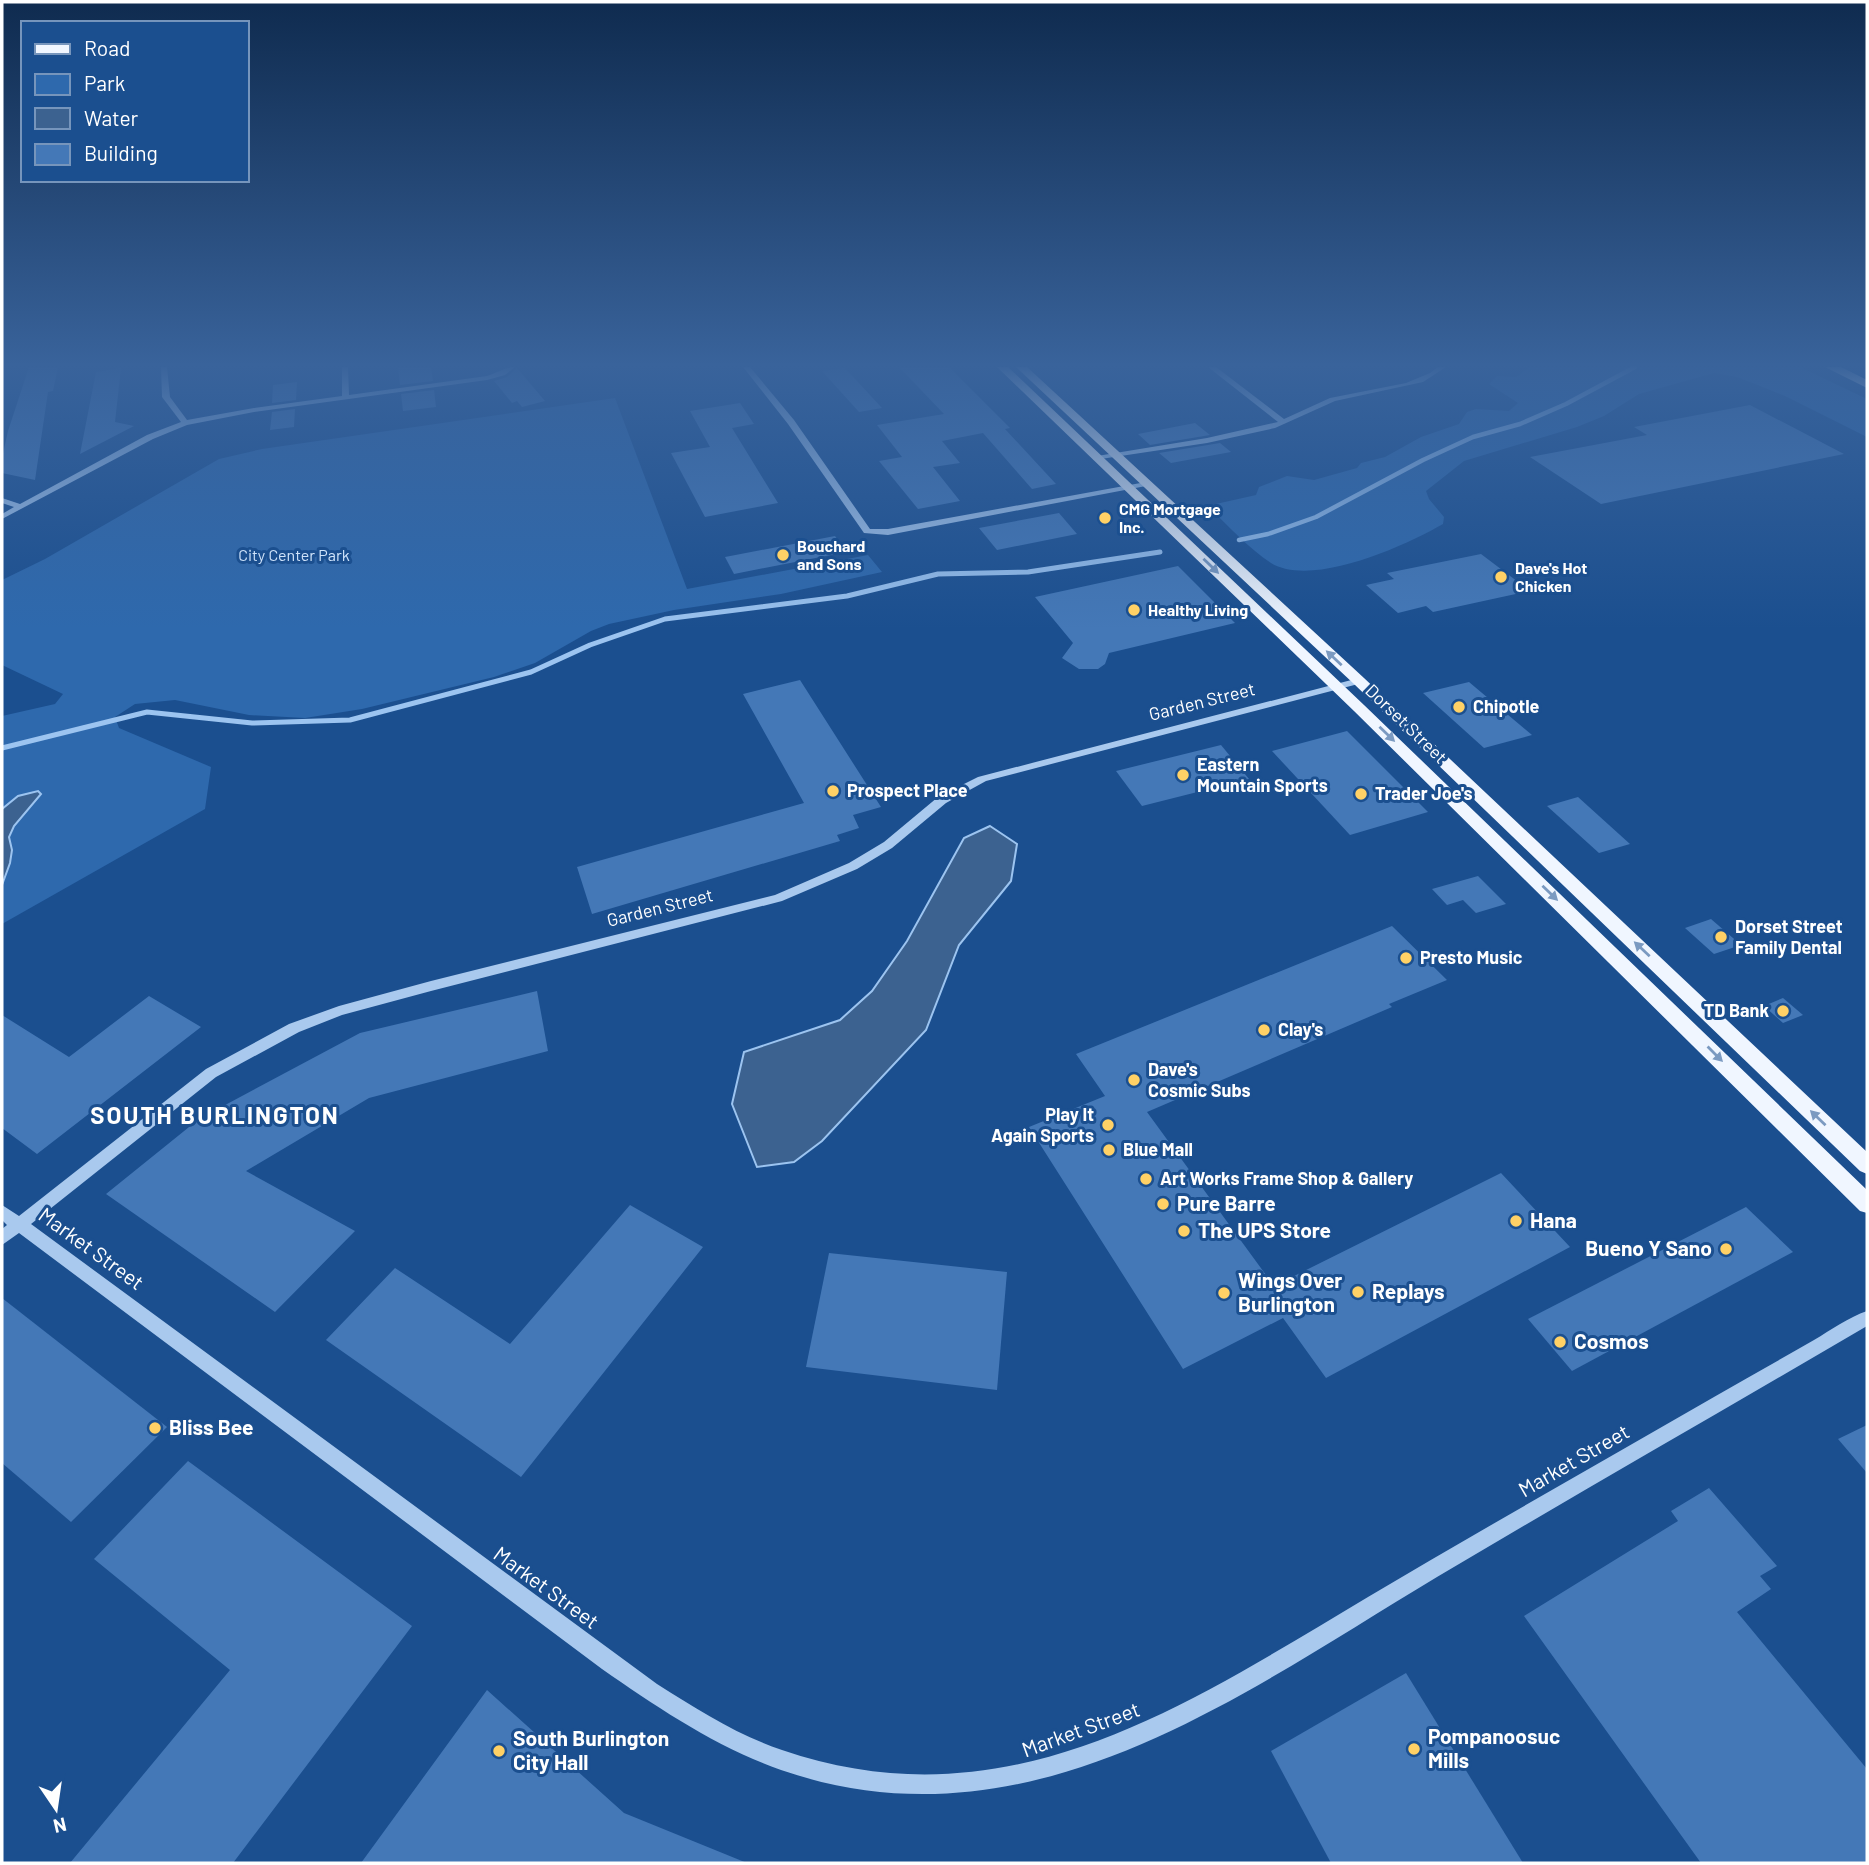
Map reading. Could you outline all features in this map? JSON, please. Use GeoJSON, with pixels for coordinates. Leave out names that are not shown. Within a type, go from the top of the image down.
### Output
{"type":"FeatureCollection","features":[{"type":"Feature","properties":{"kind":"main road","name":"Dorset Street"},"geometry":{"type":"LineString","coordinates":[[1093,454],[1338,687],[1867,1204]]}},
{"type":"Feature","properties":{"kind":"main road","name":"Dorset Street"},"geometry":{"type":"LineString","coordinates":[[1115,455],[1359,681],[1867,1165]]}},
{"type":"Feature","properties":{"kind":"main road"},"geometry":{"type":"LineString","coordinates":[[1667,1006],[1691,997]]}},
{"type":"Feature","properties":{"kind":"street"},"geometry":{"type":"LineString","coordinates":[[2,517],[119,454]]}},
{"type":"Feature","properties":{"kind":"street"},"geometry":{"type":"LineString","coordinates":[[813,454],[867,531],[888,532],[1146,484]]}},
{"type":"Feature","properties":{"kind":"street"},"geometry":{"type":"LineString","coordinates":[[1097,458],[1120,454]]}},
{"type":"Feature","properties":{"kind":"street"},"geometry":{"type":"LineString","coordinates":[[2,500],[21,507]]}},
{"type":"Feature","properties":{"kind":"street","name":"Garden Street"},"geometry":{"type":"LineString","coordinates":[[2,1238],[211,1073],[294,1028],[339,1011],[431,986],[778,898],[853,866],[888,845],[942,800],[982,779],[1359,681]]}},
{"type":"Feature","properties":{"kind":"street","name":"Market Street"},"geometry":{"type":"LineString","coordinates":[[2,1212],[657,1698],[728,1739],[802,1766],[876,1782],[950,1784],[1022,1776],[1075,1761],[1151,1731],[1228,1691],[1607,1467],[1867,1318]]}},
{"type":"Feature","properties":{"kind":"green space","name":"City Center Park"},"geometry":{"type":"Polygon","coordinates":[[[240,454],[636,454],[687,589],[868,555],[882,572],[781,594],[674,610],[609,624],[591,631],[535,663],[494,677],[362,709],[305,718],[249,715],[175,700],[135,704],[115,717],[119,728],[211,767],[205,809],[2,924],[2,716],[55,704],[63,694],[2,665],[2,580],[45,559],[219,459],[240,454]]]}},
{"type":"Feature","properties":{"kind":"green space"},"geometry":{"type":"Polygon","coordinates":[[[1390,454],[1487,454],[1464,461],[1426,491],[1444,517],[1443,524],[1383,553],[1333,567],[1310,571],[1289,569],[1271,563],[1207,506],[1256,495],[1259,487],[1287,476],[1314,480],[1390,454]]]}},
{"type":"Feature","properties":{"kind":"water"},"geometry":{"type":"Polygon","coordinates":[[[38,791],[41,794],[14,826],[9,837],[12,850],[2,885],[2,809],[18,796],[38,791]]]}},
{"type":"Feature","properties":{"kind":"water"},"geometry":{"type":"Polygon","coordinates":[[[990,826],[1017,844],[1011,881],[959,945],[926,1030],[822,1141],[794,1162],[757,1167],[732,1104],[744,1052],[840,1020],[872,991],[907,941],[964,838],[990,826]]]}},
{"type":"Feature","properties":{"kind":"building"},"geometry":{"type":"Polygon","coordinates":[[[3,454],[39,454],[35,480],[2,473],[3,454]]]}},
{"type":"Feature","properties":{"kind":"building"},"geometry":{"type":"Polygon","coordinates":[[[672,454],[748,454],[778,503],[705,517],[672,454]]]}},
{"type":"Feature","properties":{"kind":"building"},"geometry":{"type":"Polygon","coordinates":[[[900,454],[953,454],[960,463],[933,467],[960,501],[918,509],[879,461],[902,457],[900,454]]]}},
{"type":"Feature","properties":{"kind":"building"},"geometry":{"type":"Polygon","coordinates":[[[1001,454],[1028,454],[1056,484],[1032,489],[1001,454]]]}},
{"type":"Feature","properties":{"kind":"building"},"geometry":{"type":"Polygon","coordinates":[[[1160,454],[1220,454],[1171,463],[1160,454]]]}},
{"type":"Feature","properties":{"kind":"building"},"geometry":{"type":"Polygon","coordinates":[[[1546,454],[1844,454],[1601,504],[1530,457],[1546,454]]]}},
{"type":"Feature","properties":{"kind":"building"},"geometry":{"type":"Polygon","coordinates":[[[1059,513],[1077,534],[997,550],[979,528],[1059,513]]]}},
{"type":"Feature","properties":{"kind":"building","name":"Bouchard and Sons"},"geometry":{"type":"Polygon","coordinates":[[[835,536],[846,552],[734,574],[725,557],[835,536]]]}},
{"type":"Feature","properties":{"kind":"building"},"geometry":{"type":"Polygon","coordinates":[[[1481,554],[1530,591],[1433,612],[1426,606],[1398,613],[1366,585],[1394,579],[1387,573],[1481,554]]]}},
{"type":"Feature","properties":{"kind":"building","name":"Healthy Living"},"geometry":{"type":"Polygon","coordinates":[[[1178,566],[1235,623],[1109,653],[1105,664],[1098,669],[1079,669],[1062,658],[1073,643],[1035,597],[1178,566]]]}},
{"type":"Feature","properties":{"kind":"building","name":"Prospect Place"},"geometry":{"type":"Polygon","coordinates":[[[800,680],[881,807],[853,815],[859,828],[837,835],[840,841],[592,914],[577,867],[804,803],[743,694],[800,680]]]}},
{"type":"Feature","properties":{"kind":"building"},"geometry":{"type":"Polygon","coordinates":[[[1469,682],[1532,735],[1484,748],[1423,693],[1469,682]]]}},
{"type":"Feature","properties":{"kind":"building","name":"Trader Joe's"},"geometry":{"type":"Polygon","coordinates":[[[1347,731],[1428,812],[1350,835],[1272,751],[1347,731]]]}},
{"type":"Feature","properties":{"kind":"building","name":"Eastern Mountain Sports"},"geometry":{"type":"Polygon","coordinates":[[[1221,745],[1249,779],[1142,806],[1116,771],[1221,745]]]}},
{"type":"Feature","properties":{"kind":"building"},"geometry":{"type":"Polygon","coordinates":[[[1578,797],[1630,844],[1599,853],[1547,806],[1578,797]]]}},
{"type":"Feature","properties":{"kind":"building"},"geometry":{"type":"Polygon","coordinates":[[[1478,876],[1506,904],[1476,913],[1463,900],[1447,905],[1432,889],[1478,876]]]}},
{"type":"Feature","properties":{"kind":"building","name":"Dorset Street Family Dental"},"geometry":{"type":"Polygon","coordinates":[[[1711,919],[1741,945],[1714,954],[1685,928],[1711,919]]]}},
{"type":"Feature","properties":{"kind":"building","name":"Blue Mall"},"geometry":{"type":"Polygon","coordinates":[[[1392,926],[1447,980],[1389,1004],[1392,1007],[1147,1112],[1274,1286],[1501,1173],[1570,1247],[1326,1378],[1283,1318],[1183,1369],[1029,1127],[1105,1096],[1076,1054],[1392,926]]]}},
{"type":"Feature","properties":{"kind":"building"},"geometry":{"type":"Polygon","coordinates":[[[537,991],[548,1051],[369,1098],[246,1171],[355,1231],[275,1312],[106,1194],[199,1119],[360,1033],[537,991]]]}},
{"type":"Feature","properties":{"kind":"building"},"geometry":{"type":"Polygon","coordinates":[[[149,996],[201,1027],[37,1154],[2,1128],[2,1015],[69,1057],[149,996]]]}},
{"type":"Feature","properties":{"kind":"building","name":"TD Bank"},"geometry":{"type":"Polygon","coordinates":[[[1783,998],[1803,1015],[1783,1023],[1764,1006],[1783,998]]]}},
{"type":"Feature","properties":{"kind":"building"},"geometry":{"type":"Polygon","coordinates":[[[630,1205],[703,1247],[521,1477],[326,1340],[395,1268],[510,1344],[630,1205]]]}},
{"type":"Feature","properties":{"kind":"building"},"geometry":{"type":"Polygon","coordinates":[[[1746,1207],[1793,1252],[1572,1371],[1528,1319],[1746,1207]]]}},
{"type":"Feature","properties":{"kind":"building"},"geometry":{"type":"Polygon","coordinates":[[[829,1253],[1007,1272],[997,1390],[806,1367],[829,1253]]]}},
{"type":"Feature","properties":{"kind":"building"},"geometry":{"type":"Polygon","coordinates":[[[2,1298],[167,1427],[71,1522],[2,1463],[2,1298]]]}},
{"type":"Feature","properties":{"kind":"building"},"geometry":{"type":"Polygon","coordinates":[[[1867,1425],[1867,1473],[1838,1439],[1867,1425]]]}},
{"type":"Feature","properties":{"kind":"building"},"geometry":{"type":"Polygon","coordinates":[[[188,1461],[412,1626],[233,1863],[70,1863],[230,1670],[94,1559],[188,1461]]]}},
{"type":"Feature","properties":{"kind":"building"},"geometry":{"type":"Polygon","coordinates":[[[1709,1488],[1777,1566],[1760,1576],[1771,1589],[1737,1612],[1867,1769],[1867,1863],[1701,1863],[1524,1616],[1678,1521],[1671,1511],[1709,1488]]]}},
{"type":"Feature","properties":{"kind":"building"},"geometry":{"type":"Polygon","coordinates":[[[1406,1673],[1523,1863],[1331,1863],[1271,1751],[1406,1673]]]}},
{"type":"Feature","properties":{"kind":"building","name":"South Burlington City Hall"},"geometry":{"type":"Polygon","coordinates":[[[487,1690],[624,1813],[747,1863],[361,1863],[487,1690]]]}},
{"type":"Feature","properties":{"kind":"waterway"},"geometry":{"type":"LineString","coordinates":[[1239,540],[1268,534],[1316,517],[1436,454]]}},
{"type":"Feature","properties":{"kind":"waterway"},"geometry":{"type":"LineString","coordinates":[[2,748],[147,712],[252,723],[350,720],[531,672],[590,645],[665,619],[847,596],[938,574],[1028,572],[1160,552]]}},
{"type":"Feature","properties":{"kind":"place","name":"CMG Mortgage Inc."},"geometry":{"type":"Point","coordinates":[1105,518]}},
{"type":"Feature","properties":{"kind":"place","name":"Bouchard and Sons"},"geometry":{"type":"Point","coordinates":[783,555]}},
{"type":"Feature","properties":{"kind":"place","name":"Dave's Hot Chicken"},"geometry":{"type":"Point","coordinates":[1501,577]}},
{"type":"Feature","properties":{"kind":"place","name":"Healthy Living"},"geometry":{"type":"Point","coordinates":[1134,610]}},
{"type":"Feature","properties":{"kind":"place","name":"Chipotle"},"geometry":{"type":"Point","coordinates":[1459,707]}},
{"type":"Feature","properties":{"kind":"place","name":"Eastern Mountain Sports"},"geometry":{"type":"Point","coordinates":[1183,775]}},
{"type":"Feature","properties":{"kind":"place","name":"Prospect Place"},"geometry":{"type":"Point","coordinates":[833,791]}},
{"type":"Feature","properties":{"kind":"place","name":"Trader Joe's"},"geometry":{"type":"Point","coordinates":[1361,794]}},
{"type":"Feature","properties":{"kind":"place","name":"Dorset Street Family Dental"},"geometry":{"type":"Point","coordinates":[1721,937]}},
{"type":"Feature","properties":{"kind":"place","name":"Presto Music"},"geometry":{"type":"Point","coordinates":[1406,958]}},
{"type":"Feature","properties":{"kind":"place","name":"TD Bank"},"geometry":{"type":"Point","coordinates":[1783,1011]}},
{"type":"Feature","properties":{"kind":"place","name":"Clay's"},"geometry":{"type":"Point","coordinates":[1264,1030]}},
{"type":"Feature","properties":{"kind":"place","name":"Dave's Cosmic Subs"},"geometry":{"type":"Point","coordinates":[1134,1080]}},
{"type":"Feature","properties":{"kind":"place","name":"Play It Again Sports"},"geometry":{"type":"Point","coordinates":[1108,1125]}},
{"type":"Feature","properties":{"kind":"place","name":"Blue Mall"},"geometry":{"type":"Point","coordinates":[1109,1150]}},
{"type":"Feature","properties":{"kind":"place","name":"Art Works Frame Shop & Gallery"},"geometry":{"type":"Point","coordinates":[1146,1179]}},
{"type":"Feature","properties":{"kind":"place","name":"Pure Barre"},"geometry":{"type":"Point","coordinates":[1163,1204]}},
{"type":"Feature","properties":{"kind":"place","name":"Hana"},"geometry":{"type":"Point","coordinates":[1516,1221]}},
{"type":"Feature","properties":{"kind":"place","name":"The UPS Store"},"geometry":{"type":"Point","coordinates":[1184,1231]}},
{"type":"Feature","properties":{"kind":"place","name":"Bueno Y Sano"},"geometry":{"type":"Point","coordinates":[1726,1249]}},
{"type":"Feature","properties":{"kind":"place","name":"Replays"},"geometry":{"type":"Point","coordinates":[1358,1292]}},
{"type":"Feature","properties":{"kind":"place","name":"Wings Over Burlington"},"geometry":{"type":"Point","coordinates":[1224,1293]}},
{"type":"Feature","properties":{"kind":"place","name":"Cosmos"},"geometry":{"type":"Point","coordinates":[1560,1342]}},
{"type":"Feature","properties":{"kind":"place","name":"Bliss Bee"},"geometry":{"type":"Point","coordinates":[155,1428]}},
{"type":"Feature","properties":{"kind":"place","name":"Pompanoosuc Mills"},"geometry":{"type":"Point","coordinates":[1414,1749]}},
{"type":"Feature","properties":{"kind":"place","name":"South Burlington City Hall"},"geometry":{"type":"Point","coordinates":[499,1751]}},
{"type":"Feature","properties":{"kind":"district","name":"SOUTH BURLINGTON"},"geometry":{"type":"Point","coordinates":[215,1116]}}]}
